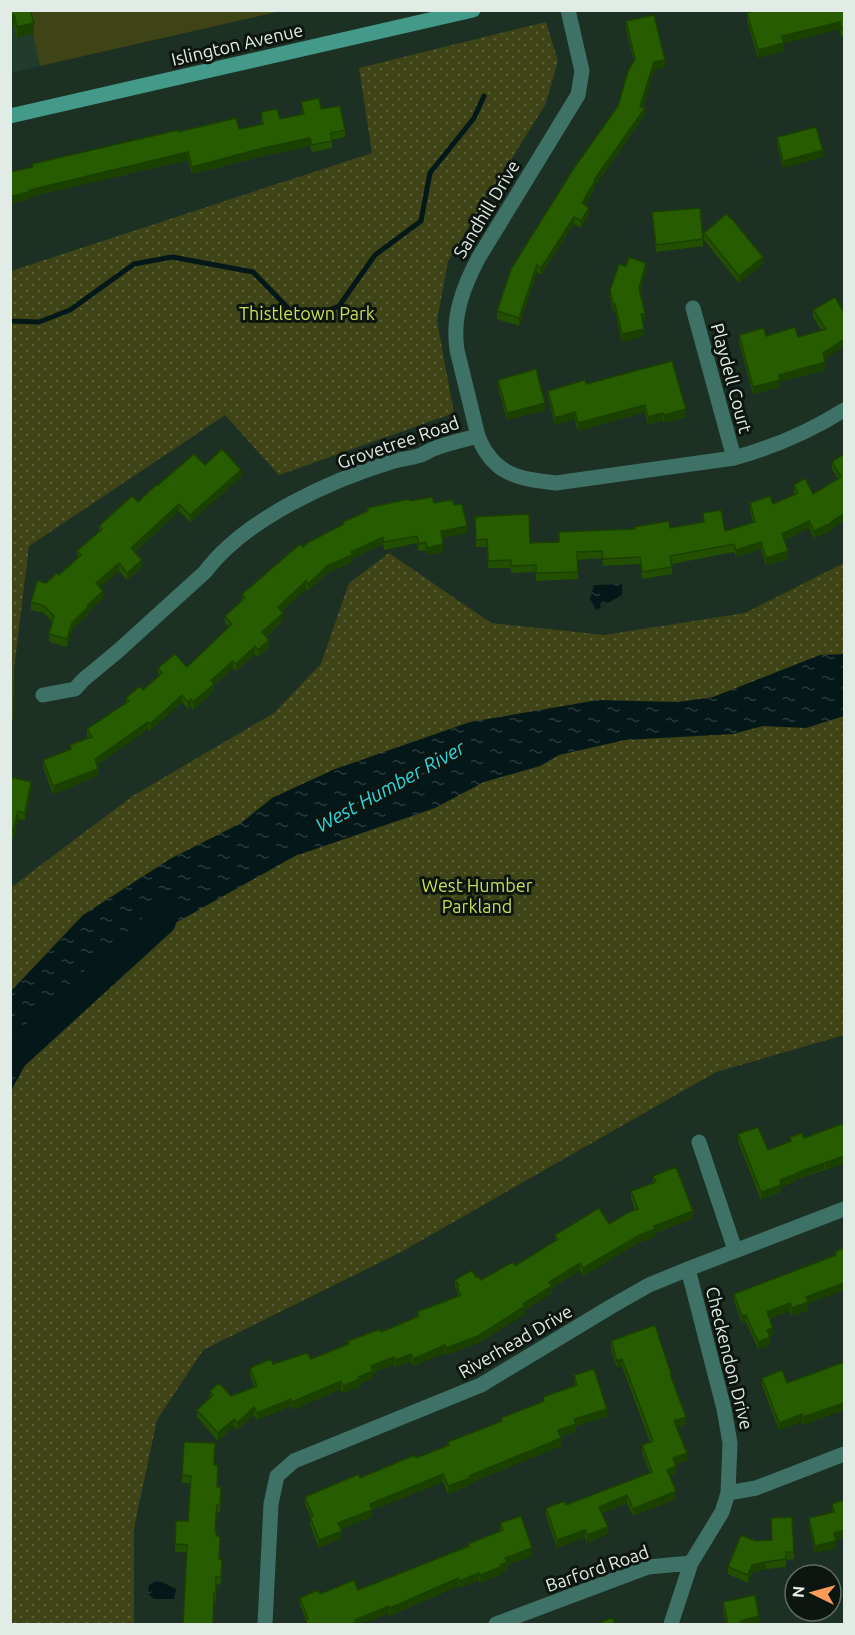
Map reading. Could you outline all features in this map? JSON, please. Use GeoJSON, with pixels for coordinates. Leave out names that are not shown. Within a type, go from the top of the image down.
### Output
{"type":"FeatureCollection","features":[{"type":"Feature","properties":{"kind":"main road","name":"Islington Avenue"},"geometry":{"type":"LineString","coordinates":[[10,116],[473,10]]}},
{"type":"Feature","properties":{"kind":"street","name":"Sandhill Drive"},"geometry":{"type":"LineString","coordinates":[[478,436],[457,350],[456,313],[467,280],[479,257],[578,95],[582,71],[568,10]]}},
{"type":"Feature","properties":{"kind":"street","name":"Playdell Court"},"geometry":{"type":"LineString","coordinates":[[693,309],[734,458]]}},
{"type":"Feature","properties":{"kind":"street","name":"Grovetree Road"},"geometry":{"type":"LineString","coordinates":[[42,695],[75,688],[205,572],[236,541],[296,500],[394,461],[422,455],[478,436],[482,446],[499,468],[515,477],[556,483],[734,458],[754,453],[800,435],[844,410]]}},
{"type":"Feature","properties":{"kind":"street"},"geometry":{"type":"LineString","coordinates":[[699,1142],[735,1250]]}},
{"type":"Feature","properties":{"kind":"street","name":"Riverhead Drive"},"geometry":{"type":"LineString","coordinates":[[265,1624],[271,1504],[276,1476],[294,1461],[481,1385],[621,1300],[649,1286],[735,1250],[844,1209]]}},
{"type":"Feature","properties":{"kind":"street","name":"Checkendon Drive"},"geometry":{"type":"LineString","coordinates":[[688,1269],[724,1409],[730,1443],[728,1493]]}},
{"type":"Feature","properties":{"kind":"street"},"geometry":{"type":"LineString","coordinates":[[671,1624],[691,1563],[722,1512],[728,1493],[756,1488],[844,1454]]}},
{"type":"Feature","properties":{"kind":"street","name":"Barford Road"},"geometry":{"type":"LineString","coordinates":[[496,1624],[648,1567],[691,1563]]}},
{"type":"Feature","properties":{"kind":"shaded area"},"geometry":{"type":"Polygon","coordinates":[[[11,11],[27,11],[40,66],[11,73],[11,11]]]}},
{"type":"Feature","properties":{"kind":"green space"},"geometry":{"type":"Polygon","coordinates":[[[27,10],[281,11],[40,66],[27,10]]]}},
{"type":"Feature","properties":{"kind":"green space","name":"Thistletown Park"},"geometry":{"type":"Polygon","coordinates":[[[546,22],[558,61],[545,105],[448,261],[437,321],[454,413],[279,475],[225,415],[29,546],[14,669],[11,725],[11,271],[372,153],[359,68],[546,22]]]}},
{"type":"Feature","properties":{"kind":"green space","name":"West Humber Parkland"},"geometry":{"type":"Polygon","coordinates":[[[389,553],[491,623],[604,635],[745,613],[844,563],[844,1035],[716,1072],[401,1252],[203,1350],[157,1420],[134,1528],[134,1624],[11,1624],[11,885],[13,886],[134,795],[274,713],[321,664],[349,583],[389,553]]]}},
{"type":"Feature","properties":{"kind":"water"},"geometry":{"type":"Polygon","coordinates":[[[622,584],[622,595],[608,603],[603,601],[600,604],[601,607],[596,610],[590,599],[594,585],[622,584]]]}},
{"type":"Feature","properties":{"kind":"water"},"geometry":{"type":"Polygon","coordinates":[[[844,654],[844,716],[806,728],[763,726],[733,734],[625,740],[559,755],[540,766],[484,782],[435,808],[295,856],[104,963],[30,1056],[11,1091],[11,991],[83,915],[170,859],[241,823],[272,798],[335,769],[470,722],[598,700],[678,702],[713,697],[820,655],[844,654]]]}},
{"type":"Feature","properties":{"kind":"water"},"geometry":{"type":"Polygon","coordinates":[[[156,1581],[176,1589],[174,1599],[154,1599],[148,1594],[149,1585],[156,1581]]]}},
{"type":"Feature","properties":{"kind":"building"},"geometry":{"type":"Polygon","coordinates":[[[10,10],[30,10],[34,23],[17,27],[14,15],[10,16],[10,10]]]}},
{"type":"Feature","properties":{"kind":"building"},"geometry":{"type":"Polygon","coordinates":[[[756,10],[844,10],[844,28],[841,29],[840,22],[782,36],[784,43],[758,50],[747,13],[756,10]]]}},
{"type":"Feature","properties":{"kind":"building"},"geometry":{"type":"Polygon","coordinates":[[[654,15],[665,60],[654,62],[640,107],[645,108],[594,180],[582,203],[589,208],[581,221],[574,217],[541,268],[537,265],[519,318],[497,311],[511,269],[574,168],[618,106],[628,71],[635,59],[626,21],[654,15]]]}},
{"type":"Feature","properties":{"kind":"building"},"geometry":{"type":"Polygon","coordinates":[[[319,98],[321,109],[340,106],[345,130],[331,133],[332,141],[312,145],[310,138],[192,167],[188,152],[29,190],[29,192],[10,197],[10,172],[33,167],[32,164],[236,118],[239,129],[263,124],[261,112],[277,109],[280,119],[304,114],[301,102],[319,98]]]}},
{"type":"Feature","properties":{"kind":"building"},"geometry":{"type":"Polygon","coordinates":[[[816,127],[823,150],[783,161],[777,137],[816,127]]]}},
{"type":"Feature","properties":{"kind":"building"},"geometry":{"type":"Polygon","coordinates":[[[700,208],[703,239],[656,245],[652,212],[700,208]]]}},
{"type":"Feature","properties":{"kind":"building"},"geometry":{"type":"Polygon","coordinates":[[[726,214],[763,257],[739,276],[704,233],[726,214]]]}},
{"type":"Feature","properties":{"kind":"building"},"geometry":{"type":"Polygon","coordinates":[[[629,257],[646,263],[639,288],[645,313],[641,314],[644,329],[622,334],[610,290],[619,264],[626,266],[629,257]]]}},
{"type":"Feature","properties":{"kind":"building"},"geometry":{"type":"Polygon","coordinates":[[[835,297],[844,313],[844,339],[823,353],[825,362],[779,375],[780,380],[753,387],[739,335],[764,328],[766,336],[795,327],[798,337],[826,329],[813,310],[835,297]]]}},
{"type":"Feature","properties":{"kind":"building"},"geometry":{"type":"Polygon","coordinates":[[[672,361],[686,409],[648,417],[645,405],[578,423],[575,412],[555,418],[548,391],[585,380],[586,384],[672,361]]]}},
{"type":"Feature","properties":{"kind":"building"},"geometry":{"type":"Polygon","coordinates":[[[536,369],[545,403],[507,413],[498,380],[536,369]]]}},
{"type":"Feature","properties":{"kind":"building"},"geometry":{"type":"Polygon","coordinates":[[[222,449],[241,470],[190,515],[179,504],[131,548],[142,560],[127,573],[119,563],[96,583],[103,591],[72,623],[67,639],[49,634],[54,616],[44,606],[31,602],[37,581],[46,583],[57,573],[59,575],[81,555],[77,551],[102,529],[99,526],[132,496],[138,502],[194,454],[205,465],[222,449]]]}},
{"type":"Feature","properties":{"kind":"building"},"geometry":{"type":"Polygon","coordinates":[[[844,454],[844,514],[814,531],[809,521],[782,534],[788,551],[766,558],[761,542],[736,550],[734,544],[670,556],[672,567],[642,572],[640,557],[603,559],[602,551],[577,552],[578,572],[536,573],[536,565],[511,566],[511,560],[488,561],[487,539],[476,540],[475,517],[529,514],[530,543],[559,542],[559,532],[635,529],[634,527],[669,521],[670,528],[704,522],[703,513],[721,510],[725,531],[755,522],[750,503],[770,496],[773,504],[798,493],[794,485],[805,478],[813,494],[841,477],[832,462],[844,454]]]}},
{"type":"Feature","properties":{"kind":"building"},"geometry":{"type":"Polygon","coordinates":[[[432,497],[434,503],[453,500],[454,505],[462,504],[467,526],[441,531],[443,544],[427,548],[426,542],[419,544],[417,536],[384,542],[383,537],[327,566],[308,584],[306,581],[278,607],[283,613],[262,632],[269,640],[258,650],[255,646],[236,664],[233,661],[211,680],[214,684],[193,702],[191,699],[188,702],[182,695],[150,724],[148,722],[95,759],[98,769],[53,786],[43,760],[71,749],[70,745],[92,737],[87,729],[129,701],[126,698],[140,686],[143,690],[162,673],[158,668],[175,654],[187,667],[232,624],[225,616],[245,598],[242,594],[300,544],[303,547],[344,524],[343,522],[368,511],[367,508],[409,499],[410,501],[432,497]]]}},
{"type":"Feature","properties":{"kind":"building"},"geometry":{"type":"Polygon","coordinates":[[[10,777],[31,782],[25,813],[18,811],[13,831],[10,831],[10,777]]]}},
{"type":"Feature","properties":{"kind":"building"},"geometry":{"type":"Polygon","coordinates":[[[844,1123],[844,1156],[796,1173],[780,1180],[781,1185],[761,1192],[738,1134],[758,1127],[768,1150],[791,1141],[790,1137],[802,1133],[804,1138],[844,1123]]]}},
{"type":"Feature","properties":{"kind":"building"},"geometry":{"type":"Polygon","coordinates":[[[676,1167],[693,1211],[654,1226],[655,1229],[640,1235],[583,1268],[580,1263],[549,1282],[552,1286],[523,1304],[525,1306],[478,1336],[446,1348],[445,1345],[413,1359],[411,1354],[395,1360],[394,1357],[371,1366],[373,1371],[343,1386],[341,1381],[292,1402],[291,1399],[257,1413],[254,1407],[237,1423],[234,1419],[218,1433],[197,1410],[213,1395],[210,1391],[219,1383],[231,1396],[257,1386],[250,1368],[271,1359],[273,1364],[307,1353],[311,1359],[349,1344],[348,1341],[380,1329],[381,1332],[419,1316],[417,1312],[461,1295],[455,1280],[472,1270],[481,1280],[513,1262],[515,1266],[558,1239],[555,1235],[599,1208],[609,1224],[638,1209],[631,1191],[656,1182],[653,1176],[676,1167]]]}},
{"type":"Feature","properties":{"kind":"building"},"geometry":{"type":"Polygon","coordinates":[[[844,1248],[844,1283],[806,1297],[808,1302],[792,1308],[790,1303],[767,1312],[773,1328],[767,1330],[770,1337],[758,1342],[746,1315],[742,1316],[734,1294],[836,1255],[835,1252],[844,1248]]]}},
{"type":"Feature","properties":{"kind":"building"},"geometry":{"type":"Polygon","coordinates":[[[655,1325],[686,1417],[674,1421],[687,1453],[673,1458],[676,1466],[667,1470],[676,1491],[633,1509],[627,1495],[599,1507],[608,1527],[587,1535],[585,1530],[557,1540],[546,1508],[565,1501],[566,1505],[652,1472],[642,1445],[653,1441],[622,1359],[617,1361],[611,1341],[655,1325]]]}},
{"type":"Feature","properties":{"kind":"building"},"geometry":{"type":"Polygon","coordinates":[[[844,1362],[844,1403],[803,1417],[802,1414],[779,1423],[762,1378],[782,1370],[787,1383],[844,1362]]]}},
{"type":"Feature","properties":{"kind":"building"},"geometry":{"type":"Polygon","coordinates":[[[594,1369],[607,1409],[574,1419],[576,1424],[558,1430],[561,1438],[448,1486],[443,1474],[370,1504],[372,1510],[338,1523],[342,1531],[319,1540],[305,1497],[359,1474],[360,1478],[415,1455],[416,1458],[449,1445],[448,1442],[502,1421],[501,1418],[544,1401],[543,1397],[577,1385],[574,1375],[594,1369]]]}},
{"type":"Feature","properties":{"kind":"building"},"geometry":{"type":"Polygon","coordinates":[[[184,1442],[215,1443],[214,1465],[218,1465],[217,1487],[221,1487],[215,1531],[217,1531],[216,1536],[220,1536],[219,1559],[222,1559],[221,1577],[216,1577],[213,1624],[183,1624],[187,1545],[175,1544],[176,1521],[188,1521],[191,1476],[182,1475],[184,1442]]]}},
{"type":"Feature","properties":{"kind":"building"},"geometry":{"type":"Polygon","coordinates":[[[844,1500],[844,1530],[834,1533],[836,1541],[815,1546],[809,1518],[834,1512],[832,1504],[844,1500]]]}},
{"type":"Feature","properties":{"kind":"building"},"geometry":{"type":"Polygon","coordinates":[[[521,1516],[532,1548],[505,1558],[507,1562],[500,1565],[501,1567],[459,1581],[458,1578],[350,1624],[307,1624],[308,1619],[300,1598],[318,1590],[320,1594],[354,1580],[358,1590],[469,1546],[468,1544],[503,1530],[500,1523],[521,1516]]]}},
{"type":"Feature","properties":{"kind":"building"},"geometry":{"type":"Polygon","coordinates":[[[792,1517],[794,1552],[786,1552],[786,1559],[752,1565],[748,1575],[728,1567],[741,1535],[756,1541],[772,1540],[771,1518],[792,1517]]]}},
{"type":"Feature","properties":{"kind":"building"},"geometry":{"type":"Polygon","coordinates":[[[755,1595],[759,1616],[740,1621],[741,1624],[728,1624],[723,1602],[755,1595]]]}},
{"type":"Feature","properties":{"kind":"building"},"geometry":{"type":"Polygon","coordinates":[[[612,1618],[615,1624],[596,1624],[612,1618]]]}},
{"type":"Feature","properties":{"kind":"waterway"},"geometry":{"type":"LineString","coordinates":[[10,321],[39,322],[70,310],[134,264],[172,257],[253,272],[290,310],[319,314],[339,306],[375,255],[421,221],[430,173],[474,118],[484,96]]}},
{"type":"Feature","properties":{"kind":"waterway","name":"West Humber River"},"geometry":{"type":"LineString","coordinates":[[10,1059],[161,921]]}}]}
